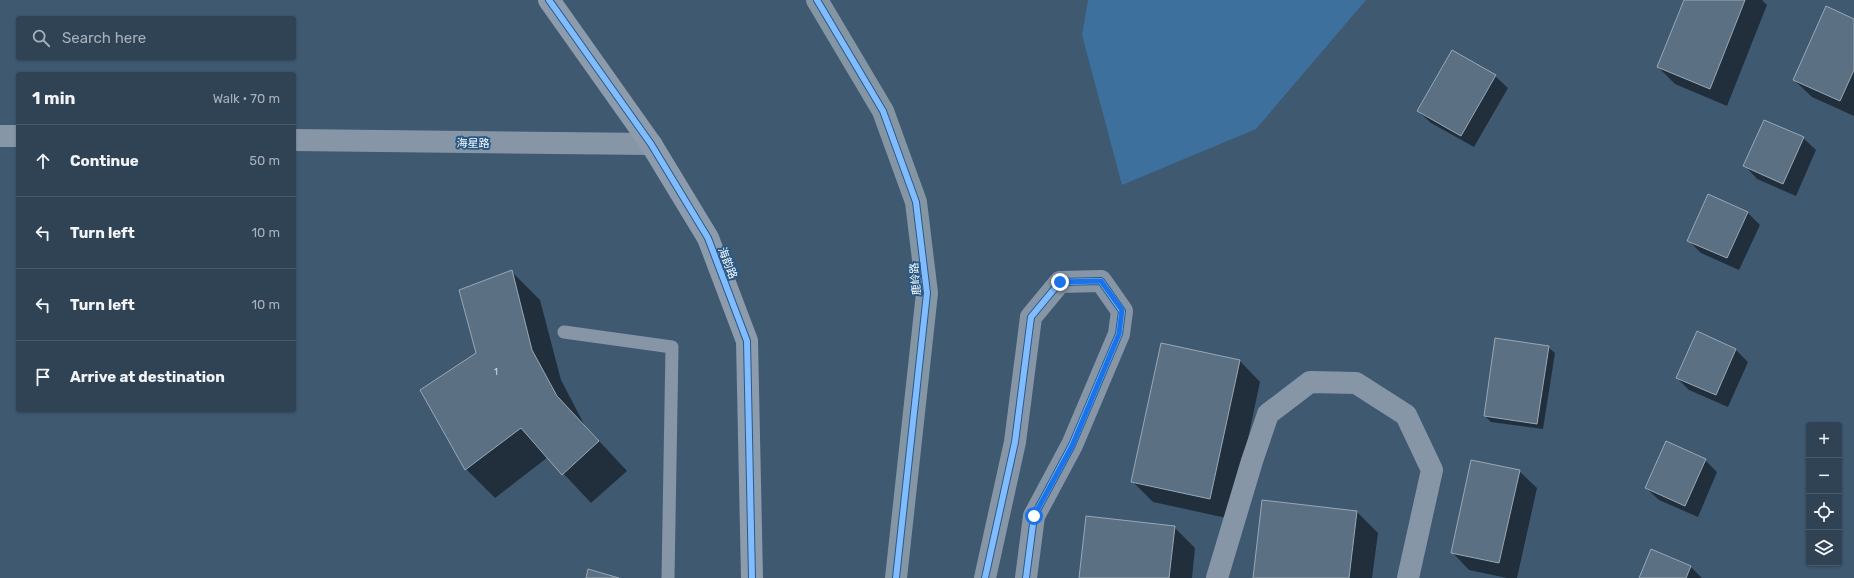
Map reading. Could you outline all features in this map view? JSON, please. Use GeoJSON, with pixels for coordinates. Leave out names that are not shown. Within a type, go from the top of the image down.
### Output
{"type":"FeatureCollection","features":[{"type":"Feature","properties":{"kind":"main road","name":"鹿岭路"},"geometry":{"type":"LineString","coordinates":[[817,0],[883,111],[916,202],[928,293],[896,578]]}},
{"type":"Feature","properties":{"kind":"street","name":"海韵路"},"geometry":{"type":"LineString","coordinates":[[549,0],[651,144],[708,238],[747,341],[752,578]]}},
{"type":"Feature","properties":{"kind":"street"},"geometry":{"type":"LineString","coordinates":[[0,136],[16,136]]}},
{"type":"Feature","properties":{"kind":"street","name":"海星路"},"geometry":{"type":"LineString","coordinates":[[296,140],[651,144]]}},
{"type":"Feature","properties":{"kind":"street"},"geometry":{"type":"LineString","coordinates":[[985,578],[1015,442],[1031,317],[1060,282],[1101,281],[1122,310],[1119,334],[1072,446],[1034,516],[1026,578]]}},
{"type":"Feature","properties":{"kind":"street"},"geometry":{"type":"LineString","coordinates":[[1217,578],[1252,461],[1268,414],[1310,382],[1356,383],[1406,415],[1432,470],[1408,578]]}},
{"type":"Feature","properties":{"kind":"lane"},"geometry":{"type":"LineString","coordinates":[[564,332],[672,347],[668,578]]}},
{"type":"Feature","properties":{"kind":"shaded area"},"geometry":{"type":"Polygon","coordinates":[[[1088,0],[1366,0],[1256,129],[1122,185],[1082,35],[1088,0]]]}},
{"type":"Feature","properties":{"kind":"building"},"geometry":{"type":"Polygon","coordinates":[[[1684,0],[1745,0],[1710,89],[1657,67],[1684,0]]]}},
{"type":"Feature","properties":{"kind":"building"},"geometry":{"type":"Polygon","coordinates":[[[1826,6],[1854,19],[1854,70],[1840,101],[1793,80],[1826,6]]]}},
{"type":"Feature","properties":{"kind":"building"},"geometry":{"type":"Polygon","coordinates":[[[1452,50],[1496,75],[1461,136],[1417,111],[1452,50]]]}},
{"type":"Feature","properties":{"kind":"building"},"geometry":{"type":"Polygon","coordinates":[[[1764,120],[1804,137],[1783,184],[1743,166],[1764,120]]]}},
{"type":"Feature","properties":{"kind":"building"},"geometry":{"type":"Polygon","coordinates":[[[1708,194],[1748,212],[1727,258],[1687,241],[1708,194]]]}},
{"type":"Feature","properties":{"kind":"building"},"geometry":{"type":"Polygon","coordinates":[[[512,270],[532,350],[557,396],[599,441],[562,475],[521,428],[465,470],[420,390],[476,353],[459,290],[512,270]]]}},
{"type":"Feature","properties":{"kind":"building"},"geometry":{"type":"Polygon","coordinates":[[[1697,331],[1736,349],[1716,395],[1676,378],[1697,331]]]}},
{"type":"Feature","properties":{"kind":"building"},"geometry":{"type":"Polygon","coordinates":[[[1495,338],[1549,346],[1537,424],[1484,416],[1495,338]]]}},
{"type":"Feature","properties":{"kind":"building"},"geometry":{"type":"Polygon","coordinates":[[[1161,343],[1240,360],[1210,499],[1131,482],[1161,343]]]}},
{"type":"Feature","properties":{"kind":"building"},"geometry":{"type":"Polygon","coordinates":[[[1666,441],[1706,459],[1685,506],[1645,488],[1666,441]]]}},
{"type":"Feature","properties":{"kind":"building"},"geometry":{"type":"Polygon","coordinates":[[[1471,460],[1520,470],[1499,563],[1451,553],[1471,460]]]}},
{"type":"Feature","properties":{"kind":"building"},"geometry":{"type":"Polygon","coordinates":[[[1262,500],[1357,511],[1349,578],[1253,578],[1262,500]]]}},
{"type":"Feature","properties":{"kind":"building"},"geometry":{"type":"Polygon","coordinates":[[[1086,516],[1175,526],[1169,578],[1079,578],[1086,516]]]}},
{"type":"Feature","properties":{"kind":"building"},"geometry":{"type":"Polygon","coordinates":[[[1651,549],[1691,566],[1686,578],[1639,578],[1651,549]]]}},
{"type":"Feature","properties":{"kind":"building"},"geometry":{"type":"Polygon","coordinates":[[[588,569],[619,578],[586,578],[588,569]]]}},
{"type":"Feature","properties":{"kind":"cycle path"},"geometry":{"type":"LineString","coordinates":[[549,0],[651,144],[708,238],[747,341],[752,578]]}},
{"type":"Feature","properties":{"kind":"cycle path"},"geometry":{"type":"LineString","coordinates":[[817,0],[883,111],[916,202],[927,293],[896,578]]}},
{"type":"Feature","properties":{"kind":"cycle path"},"geometry":{"type":"LineString","coordinates":[[985,578],[1015,442],[1031,317],[1060,282],[1101,281],[1122,311],[1119,334],[1072,445],[1034,516],[1026,578]]}},
{"type":"Feature","properties":{"kind":"route"},"geometry":{"type":"LineString","coordinates":[[1034,516],[1072,446],[1119,334],[1122,310],[1101,281],[1060,282]]}}]}
